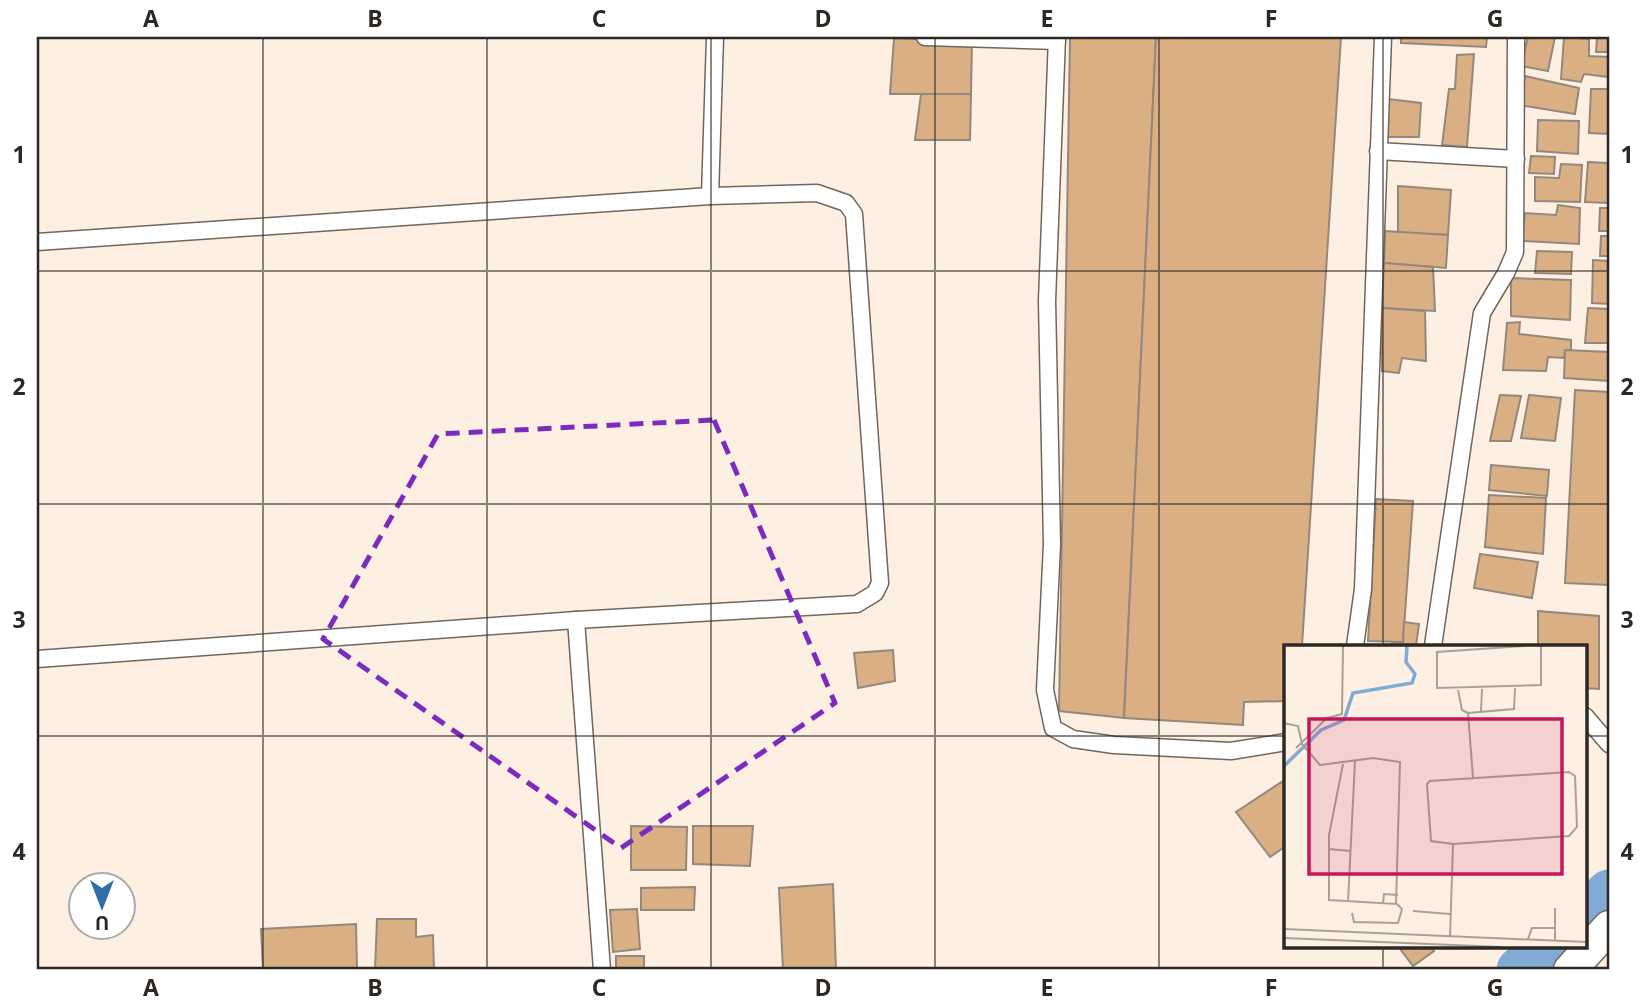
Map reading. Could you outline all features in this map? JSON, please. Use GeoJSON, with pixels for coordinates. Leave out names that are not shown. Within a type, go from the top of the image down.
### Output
{"type":"FeatureCollection","features":[{"type":"Feature","properties":{"kind":"street"},"geometry":{"type":"LineString","coordinates":[[1570,970],[1609,927]]}},
{"type":"Feature","properties":{"kind":"lane"},"geometry":{"type":"LineString","coordinates":[[710,196],[715,37]]}},
{"type":"Feature","properties":{"kind":"lane"},"geometry":{"type":"LineString","coordinates":[[925,37],[1057,39],[1047,301],[1052,544],[1045,691],[1053,728],[1073,739],[1114,745],[1231,751],[1284,742]]}},
{"type":"Feature","properties":{"kind":"lane"},"geometry":{"type":"LineString","coordinates":[[1355,645],[1363,589],[1383,37]]}},
{"type":"Feature","properties":{"kind":"lane"},"geometry":{"type":"LineString","coordinates":[[1433,645],[1482,313],[1506,273],[1514,252],[1516,37]]}},
{"type":"Feature","properties":{"kind":"lane"},"geometry":{"type":"LineString","coordinates":[[1378,151],[1516,159]]}},
{"type":"Feature","properties":{"kind":"lane"},"geometry":{"type":"LineString","coordinates":[[37,242],[710,196],[817,193],[846,203],[854,214],[880,583],[875,593],[857,604],[576,620],[37,659]]}},
{"type":"Feature","properties":{"kind":"lane"},"geometry":{"type":"LineString","coordinates":[[576,620],[602,970]]}},
{"type":"Feature","properties":{"kind":"lane"},"geometry":{"type":"LineString","coordinates":[[1586,717],[1609,744]]}},
{"type":"Feature","properties":{"kind":"highlighted area"},"geometry":{"type":"Polygon","coordinates":[[[714,420],[835,703],[621,848],[323,639],[438,434],[714,420]]]}},
{"type":"Feature","properties":{"kind":"building"},"geometry":{"type":"Polygon","coordinates":[[[1070,37],[1156,37],[1124,718],[1059,711],[1070,37]]]}},
{"type":"Feature","properties":{"kind":"building"},"geometry":{"type":"Polygon","coordinates":[[[1156,37],[1341,37],[1302,645],[1284,645],[1284,701],[1244,702],[1243,725],[1124,718],[1156,37]]]}},
{"type":"Feature","properties":{"kind":"building"},"geometry":{"type":"Polygon","coordinates":[[[1401,37],[1487,37],[1486,47],[1401,43],[1401,37]]]}},
{"type":"Feature","properties":{"kind":"building"},"geometry":{"type":"Polygon","coordinates":[[[1528,37],[1555,37],[1548,71],[1521,66],[1528,37]]]}},
{"type":"Feature","properties":{"kind":"building"},"geometry":{"type":"Polygon","coordinates":[[[1564,37],[1589,39],[1589,56],[1609,57],[1609,77],[1584,74],[1581,82],[1561,79],[1564,37]]]}},
{"type":"Feature","properties":{"kind":"building"},"geometry":{"type":"Polygon","coordinates":[[[1597,37],[1609,37],[1609,52],[1596,52],[1597,37]]]}},
{"type":"Feature","properties":{"kind":"building"},"geometry":{"type":"Polygon","coordinates":[[[894,38],[972,42],[971,94],[890,94],[894,38]]]}},
{"type":"Feature","properties":{"kind":"building"},"geometry":{"type":"Polygon","coordinates":[[[1474,54],[1467,147],[1442,145],[1449,89],[1455,89],[1457,55],[1474,54]]]}},
{"type":"Feature","properties":{"kind":"building"},"geometry":{"type":"Polygon","coordinates":[[[1525,76],[1579,88],[1575,114],[1520,105],[1525,76]]]}},
{"type":"Feature","properties":{"kind":"building"},"geometry":{"type":"Polygon","coordinates":[[[1591,89],[1609,89],[1609,134],[1589,133],[1591,89]]]}},
{"type":"Feature","properties":{"kind":"building"},"geometry":{"type":"Polygon","coordinates":[[[921,94],[971,94],[970,140],[915,140],[921,94]]]}},
{"type":"Feature","properties":{"kind":"building"},"geometry":{"type":"Polygon","coordinates":[[[1388,99],[1421,103],[1419,137],[1387,137],[1388,99]]]}},
{"type":"Feature","properties":{"kind":"building"},"geometry":{"type":"Polygon","coordinates":[[[1538,120],[1579,121],[1578,154],[1537,151],[1538,120]]]}},
{"type":"Feature","properties":{"kind":"building"},"geometry":{"type":"Polygon","coordinates":[[[1531,156],[1555,157],[1554,174],[1529,173],[1531,156]]]}},
{"type":"Feature","properties":{"kind":"building"},"geometry":{"type":"Polygon","coordinates":[[[1588,162],[1609,163],[1609,203],[1585,202],[1588,162]]]}},
{"type":"Feature","properties":{"kind":"building"},"geometry":{"type":"Polygon","coordinates":[[[1561,164],[1582,165],[1580,202],[1535,201],[1535,177],[1559,178],[1561,164]]]}},
{"type":"Feature","properties":{"kind":"building"},"geometry":{"type":"Polygon","coordinates":[[[1398,186],[1451,190],[1448,235],[1398,233],[1398,186]]]}},
{"type":"Feature","properties":{"kind":"building"},"geometry":{"type":"Polygon","coordinates":[[[1558,205],[1580,208],[1579,244],[1522,241],[1525,213],[1556,215],[1558,205]]]}},
{"type":"Feature","properties":{"kind":"building"},"geometry":{"type":"Polygon","coordinates":[[[1600,208],[1609,208],[1609,231],[1599,231],[1600,208]]]}},
{"type":"Feature","properties":{"kind":"building"},"geometry":{"type":"Polygon","coordinates":[[[1385,231],[1448,235],[1446,268],[1384,263],[1385,231]]]}},
{"type":"Feature","properties":{"kind":"building"},"geometry":{"type":"Polygon","coordinates":[[[1601,236],[1609,236],[1609,256],[1600,256],[1601,236]]]}},
{"type":"Feature","properties":{"kind":"building"},"geometry":{"type":"Polygon","coordinates":[[[1537,251],[1572,252],[1571,274],[1535,273],[1537,251]]]}},
{"type":"Feature","properties":{"kind":"building"},"geometry":{"type":"Polygon","coordinates":[[[1593,260],[1609,261],[1609,304],[1592,303],[1593,260]]]}},
{"type":"Feature","properties":{"kind":"building"},"geometry":{"type":"Polygon","coordinates":[[[1384,263],[1433,267],[1435,311],[1382,308],[1384,263]]]}},
{"type":"Feature","properties":{"kind":"building"},"geometry":{"type":"Polygon","coordinates":[[[1511,278],[1571,280],[1570,320],[1511,316],[1511,278]]]}},
{"type":"Feature","properties":{"kind":"building"},"geometry":{"type":"Polygon","coordinates":[[[1382,308],[1425,311],[1426,361],[1402,358],[1399,373],[1382,371],[1382,308]]]}},
{"type":"Feature","properties":{"kind":"building"},"geometry":{"type":"Polygon","coordinates":[[[1588,308],[1609,309],[1609,343],[1585,343],[1588,308]]]}},
{"type":"Feature","properties":{"kind":"building"},"geometry":{"type":"Polygon","coordinates":[[[1520,322],[1519,334],[1571,340],[1571,350],[1565,350],[1564,358],[1548,357],[1546,371],[1503,370],[1507,323],[1520,322]]]}},
{"type":"Feature","properties":{"kind":"building"},"geometry":{"type":"Polygon","coordinates":[[[1565,350],[1609,352],[1609,381],[1564,378],[1565,350]]]}},
{"type":"Feature","properties":{"kind":"building"},"geometry":{"type":"Polygon","coordinates":[[[1575,390],[1609,392],[1609,585],[1565,583],[1575,390]]]}},
{"type":"Feature","properties":{"kind":"building"},"geometry":{"type":"Polygon","coordinates":[[[1500,395],[1521,396],[1511,441],[1490,441],[1500,395]]]}},
{"type":"Feature","properties":{"kind":"building"},"geometry":{"type":"Polygon","coordinates":[[[1529,395],[1561,398],[1555,441],[1521,438],[1529,395]]]}},
{"type":"Feature","properties":{"kind":"building"},"geometry":{"type":"Polygon","coordinates":[[[1491,465],[1549,470],[1547,496],[1489,490],[1491,465]]]}},
{"type":"Feature","properties":{"kind":"building"},"geometry":{"type":"Polygon","coordinates":[[[1489,495],[1546,498],[1543,554],[1485,547],[1489,495]]]}},
{"type":"Feature","properties":{"kind":"building"},"geometry":{"type":"Polygon","coordinates":[[[1376,499],[1413,501],[1403,642],[1368,641],[1376,499]]]}},
{"type":"Feature","properties":{"kind":"building"},"geometry":{"type":"Polygon","coordinates":[[[1480,554],[1538,562],[1532,598],[1474,588],[1480,554]]]}},
{"type":"Feature","properties":{"kind":"building"},"geometry":{"type":"Polygon","coordinates":[[[1538,611],[1599,616],[1599,689],[1586,688],[1586,645],[1538,645],[1538,611]]]}},
{"type":"Feature","properties":{"kind":"building"},"geometry":{"type":"Polygon","coordinates":[[[1404,622],[1419,624],[1416,645],[1392,645],[1392,642],[1403,642],[1404,622]]]}},
{"type":"Feature","properties":{"kind":"building"},"geometry":{"type":"Polygon","coordinates":[[[893,650],[895,681],[858,688],[854,653],[893,650]]]}},
{"type":"Feature","properties":{"kind":"building"},"geometry":{"type":"Polygon","coordinates":[[[1284,780],[1284,847],[1270,857],[1236,812],[1284,780]]]}},
{"type":"Feature","properties":{"kind":"building"},"geometry":{"type":"Polygon","coordinates":[[[631,826],[687,827],[686,870],[631,870],[631,826]]]}},
{"type":"Feature","properties":{"kind":"building"},"geometry":{"type":"Polygon","coordinates":[[[693,826],[753,826],[750,866],[693,864],[693,826]]]}},
{"type":"Feature","properties":{"kind":"building"},"geometry":{"type":"Polygon","coordinates":[[[833,884],[836,970],[783,970],[779,888],[833,884]]]}},
{"type":"Feature","properties":{"kind":"building"},"geometry":{"type":"Polygon","coordinates":[[[695,887],[694,910],[641,910],[641,888],[695,887]]]}},
{"type":"Feature","properties":{"kind":"building"},"geometry":{"type":"Polygon","coordinates":[[[637,909],[640,949],[613,952],[610,910],[637,909]]]}},
{"type":"Feature","properties":{"kind":"building"},"geometry":{"type":"Polygon","coordinates":[[[377,919],[416,919],[416,937],[433,935],[434,970],[375,970],[377,919]]]}},
{"type":"Feature","properties":{"kind":"building"},"geometry":{"type":"Polygon","coordinates":[[[356,924],[357,970],[263,970],[261,929],[356,924]]]}},
{"type":"Feature","properties":{"kind":"building"},"geometry":{"type":"Polygon","coordinates":[[[1400,948],[1431,948],[1434,951],[1413,966],[1400,948]]]}},
{"type":"Feature","properties":{"kind":"building"},"geometry":{"type":"Polygon","coordinates":[[[616,956],[644,956],[644,970],[616,970],[616,956]]]}},
{"type":"Feature","properties":{"kind":"waterway"},"geometry":{"type":"LineString","coordinates":[[1586,916],[1609,893]]}},
{"type":"Feature","properties":{"kind":"waterway"},"geometry":{"type":"LineString","coordinates":[[1520,970],[1549,948]]}}]}
